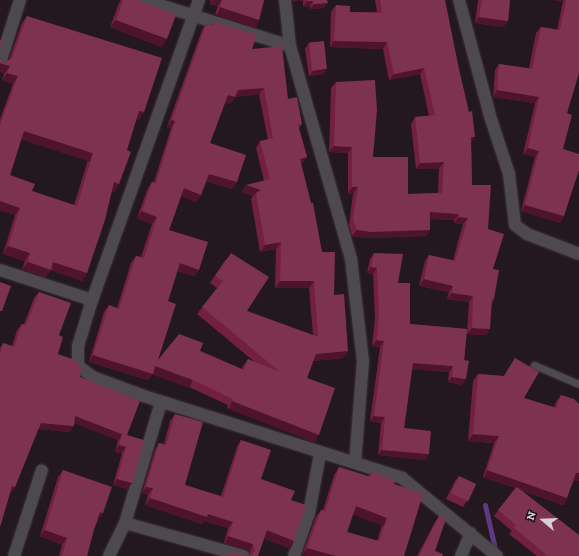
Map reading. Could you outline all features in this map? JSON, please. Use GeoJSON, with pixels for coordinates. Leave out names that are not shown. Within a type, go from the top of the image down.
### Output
{"type":"FeatureCollection","features":[{"type":"Feature","properties":{"kind":"street"},"geometry":{"type":"LineString","coordinates":[[0,63],[20,0]]}},
{"type":"Feature","properties":{"kind":"street"},"geometry":{"type":"LineString","coordinates":[[144,0],[290,46]]}},
{"type":"Feature","properties":{"kind":"street"},"geometry":{"type":"LineString","coordinates":[[199,0],[92,300],[78,346],[78,366],[94,377],[161,402],[320,454],[355,462],[402,478],[471,532],[496,556]]}},
{"type":"Feature","properties":{"kind":"street"},"geometry":{"type":"LineString","coordinates":[[285,0],[290,46],[351,259],[363,361],[355,462]]}},
{"type":"Feature","properties":{"kind":"street"},"geometry":{"type":"LineString","coordinates":[[459,0],[490,116],[509,174],[514,225],[527,234],[578,250]]}},
{"type":"Feature","properties":{"kind":"street"},"geometry":{"type":"LineString","coordinates":[[0,270],[92,300]]}},
{"type":"Feature","properties":{"kind":"street"},"geometry":{"type":"LineString","coordinates":[[109,556],[125,523],[161,402]]}},
{"type":"Feature","properties":{"kind":"street"},"geometry":{"type":"LineString","coordinates":[[294,556],[309,513],[320,454]]}},
{"type":"Feature","properties":{"kind":"street"},"geometry":{"type":"LineString","coordinates":[[14,556],[42,470]]}},
{"type":"Feature","properties":{"kind":"street"},"geometry":{"type":"LineString","coordinates":[[125,523],[243,556]]}},
{"type":"Feature","properties":{"kind":"street"},"geometry":{"type":"LineString","coordinates":[[461,556],[471,532]]}},
{"type":"Feature","properties":{"kind":"lane"},"geometry":{"type":"LineString","coordinates":[[534,365],[579,384]]}},
{"type":"Feature","properties":{"kind":"building"},"geometry":{"type":"Polygon","coordinates":[[[123,0],[137,0],[176,15],[167,39],[116,20],[123,0]]]}},
{"type":"Feature","properties":{"kind":"building"},"geometry":{"type":"Polygon","coordinates":[[[222,0],[264,0],[259,20],[220,7],[222,0]]]}},
{"type":"Feature","properties":{"kind":"building"},"geometry":{"type":"Polygon","coordinates":[[[307,0],[327,0],[328,3],[314,4],[313,1],[307,0]]]}},
{"type":"Feature","properties":{"kind":"building"},"geometry":{"type":"Polygon","coordinates":[[[380,0],[445,0],[469,112],[472,111],[475,137],[471,137],[472,185],[491,185],[488,229],[504,234],[493,269],[499,270],[494,299],[492,299],[490,329],[472,328],[473,296],[452,293],[453,286],[424,279],[429,255],[455,261],[468,218],[459,217],[459,214],[430,212],[430,230],[371,232],[357,230],[353,219],[358,187],[352,187],[352,147],[334,146],[336,82],[375,80],[377,110],[373,157],[408,157],[408,194],[442,193],[444,162],[420,163],[415,117],[435,115],[424,68],[394,74],[387,42],[334,41],[336,5],[350,6],[350,12],[382,13],[380,0]]]}},
{"type":"Feature","properties":{"kind":"building"},"geometry":{"type":"Polygon","coordinates":[[[482,0],[510,0],[508,21],[479,17],[482,0]]]}},
{"type":"Feature","properties":{"kind":"building"},"geometry":{"type":"Polygon","coordinates":[[[566,0],[579,0],[579,73],[567,113],[572,115],[563,149],[579,154],[579,170],[564,216],[525,205],[539,151],[528,148],[539,97],[497,90],[499,64],[532,69],[541,27],[560,30],[566,0]]]}},
{"type":"Feature","properties":{"kind":"building"},"geometry":{"type":"Polygon","coordinates":[[[27,16],[162,58],[144,112],[139,111],[127,150],[131,152],[119,184],[114,182],[105,220],[87,273],[53,262],[51,270],[28,262],[30,253],[8,246],[20,208],[0,201],[0,125],[18,76],[7,73],[10,66],[0,63],[0,59],[3,63],[12,58],[27,16]],[[24,131],[10,175],[35,184],[32,191],[77,206],[93,153],[24,131]]]}},
{"type":"Feature","properties":{"kind":"building"},"geometry":{"type":"Polygon","coordinates":[[[214,22],[257,35],[252,49],[282,46],[288,99],[297,97],[302,124],[298,125],[307,157],[300,159],[311,203],[313,203],[322,252],[335,252],[334,295],[344,294],[348,351],[316,354],[307,378],[335,388],[319,435],[232,401],[233,399],[193,380],[155,366],[153,374],[93,355],[109,305],[119,309],[136,256],[144,258],[157,217],[142,211],[152,182],[156,183],[175,121],[172,120],[206,24],[213,26],[214,22]],[[264,88],[238,90],[235,97],[228,95],[210,143],[246,155],[237,182],[209,174],[201,195],[184,188],[169,230],[208,242],[199,270],[180,263],[168,301],[176,304],[158,360],[179,334],[203,343],[200,351],[244,370],[248,359],[280,372],[202,307],[223,281],[215,276],[231,253],[269,277],[247,311],[318,337],[314,281],[280,281],[281,242],[265,245],[256,193],[261,190],[246,185],[270,179],[260,141],[273,138],[264,88]]]}},
{"type":"Feature","properties":{"kind":"building"},"geometry":{"type":"Polygon","coordinates":[[[324,41],[327,69],[312,70],[309,43],[324,41]]]}},
{"type":"Feature","properties":{"kind":"building"},"geometry":{"type":"Polygon","coordinates":[[[374,253],[403,254],[398,283],[410,283],[410,324],[467,329],[464,360],[469,361],[466,379],[452,377],[453,366],[413,363],[404,428],[431,431],[429,454],[382,450],[385,417],[374,416],[384,341],[377,340],[379,312],[377,268],[371,267],[374,253]]]}},
{"type":"Feature","properties":{"kind":"building"},"geometry":{"type":"Polygon","coordinates":[[[0,282],[11,286],[2,311],[0,311],[0,282]]]}},
{"type":"Feature","properties":{"kind":"building"},"geometry":{"type":"Polygon","coordinates":[[[39,292],[71,303],[59,335],[63,337],[58,354],[75,360],[81,368],[80,377],[140,401],[127,435],[144,440],[132,483],[117,479],[126,447],[119,445],[122,434],[75,416],[74,426],[41,423],[15,487],[12,486],[0,527],[0,353],[3,343],[14,347],[22,324],[26,325],[39,292]]]}},
{"type":"Feature","properties":{"kind":"building"},"geometry":{"type":"Polygon","coordinates":[[[515,358],[539,372],[524,398],[556,408],[561,395],[574,399],[579,404],[579,473],[576,473],[567,498],[487,470],[499,436],[473,434],[478,374],[504,376],[515,358]]]}},
{"type":"Feature","properties":{"kind":"building"},"geometry":{"type":"Polygon","coordinates":[[[175,414],[203,422],[185,485],[223,497],[241,440],[271,450],[261,479],[295,491],[291,500],[306,505],[294,541],[267,530],[258,556],[250,556],[255,551],[253,544],[228,536],[233,522],[208,514],[207,517],[150,498],[153,488],[146,487],[159,443],[166,445],[175,414]]]}},
{"type":"Feature","properties":{"kind":"building"},"geometry":{"type":"Polygon","coordinates":[[[339,467],[370,477],[372,472],[395,480],[394,484],[423,494],[404,556],[336,556],[307,548],[321,510],[325,511],[339,467]],[[356,506],[347,532],[379,541],[387,518],[356,506]]]}},
{"type":"Feature","properties":{"kind":"building"},"geometry":{"type":"Polygon","coordinates":[[[63,470],[112,487],[103,513],[100,512],[87,556],[62,556],[67,538],[45,530],[63,470]]]}},
{"type":"Feature","properties":{"kind":"building"},"geometry":{"type":"Polygon","coordinates":[[[459,476],[476,484],[468,501],[451,493],[459,476]]]}},
{"type":"Feature","properties":{"kind":"building"},"geometry":{"type":"Polygon","coordinates":[[[517,487],[579,535],[579,556],[548,556],[514,528],[516,525],[498,510],[517,487]]]}},
{"type":"Feature","properties":{"kind":"building"},"geometry":{"type":"Polygon","coordinates":[[[439,516],[446,519],[435,551],[443,554],[442,556],[419,556],[439,516]]]}},
{"type":"Feature","properties":{"kind":"building"},"geometry":{"type":"Polygon","coordinates":[[[230,552],[248,556],[229,556],[230,552]]]}},
{"type":"Feature","properties":{"kind":"waterway"},"geometry":{"type":"LineString","coordinates":[[485,505],[496,553]]}}]}
